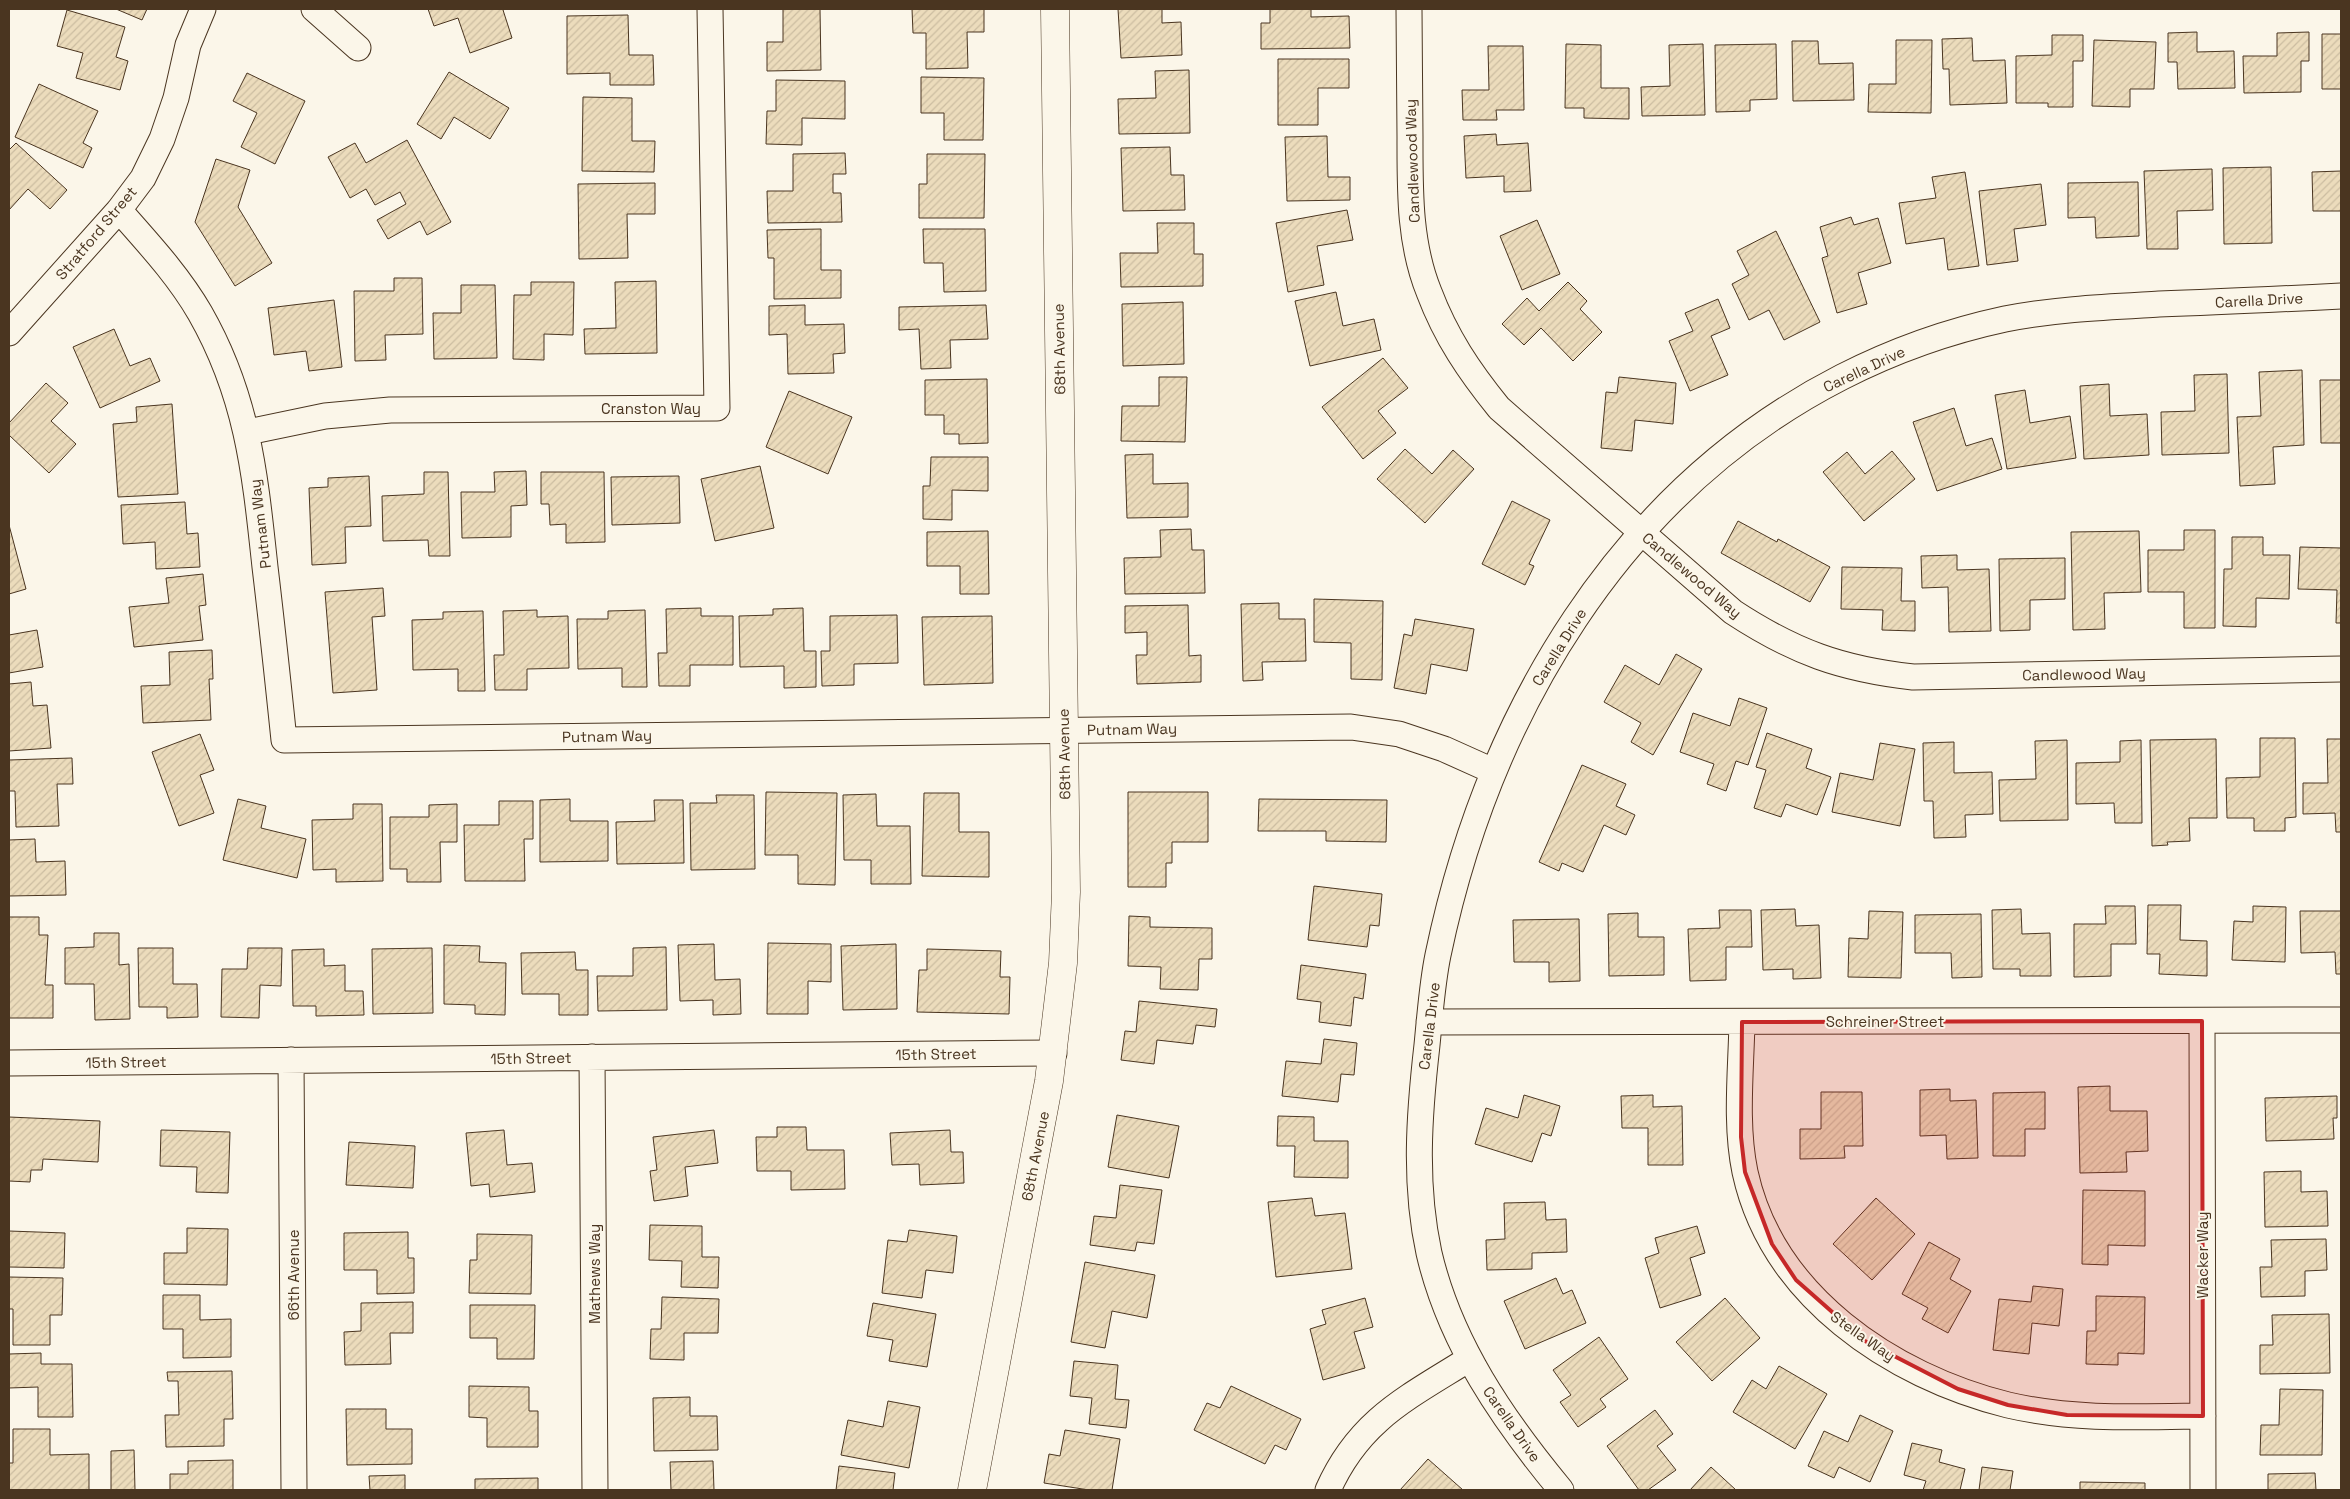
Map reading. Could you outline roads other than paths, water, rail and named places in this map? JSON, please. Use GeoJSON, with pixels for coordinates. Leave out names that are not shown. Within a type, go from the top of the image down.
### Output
{"type":"FeatureCollection","features":[{"type":"Feature","properties":{"kind":"street","name":"Stratford Street"},"geometry":{"type":"LineString","coordinates":[[9,333],[119,210],[143,178],[162,139],[176,98],[188,45],[203,9]]}},
{"type":"Feature","properties":{"kind":"street"},"geometry":{"type":"LineString","coordinates":[[314,9],[358,48]]}},
{"type":"Feature","properties":{"kind":"street","name":"Cranston Way"},"geometry":{"type":"LineString","coordinates":[[248,432],[325,416],[390,410],[717,408],[710,9]]}},
{"type":"Feature","properties":{"kind":"street","name":"68th Avenue"},"geometry":{"type":"LineString","coordinates":[[972,1490],[1054,1053],[1063,963],[1066,892],[1055,9]]}},
{"type":"Feature","properties":{"kind":"street","name":"Candlewood Way"},"geometry":{"type":"LineString","coordinates":[[1409,9],[1410,205],[1416,245],[1428,290],[1457,351],[1470,372],[1499,408],[1733,612],[1766,634],[1807,654],[1845,666],[1913,677],[2341,668]]}},
{"type":"Feature","properties":{"kind":"street","name":"Putnam Way"},"geometry":{"type":"LineString","coordinates":[[119,210],[176,276],[200,314],[224,360],[248,432],[256,481],[284,740],[1351,728],[1398,734],[1444,749],[1493,771]]}},
{"type":"Feature","properties":{"kind":"street","name":"Carella Drive"},"geometry":{"type":"LineString","coordinates":[[1561,1490],[1529,1452],[1493,1400],[1469,1359],[1446,1308],[1430,1257],[1422,1213],[1418,1153],[1429,1022],[1438,956],[1466,847],[1493,771],[1526,700],[1562,638],[1603,580],[1642,534],[1686,487],[1730,449],[1794,403],[1844,376],[1888,356],[1951,333],[2006,319],[2074,309],[2341,296]]}},
{"type":"Feature","properties":{"kind":"street","name":"Schreiner Street"},"geometry":{"type":"LineString","coordinates":[[1429,1022],[2341,1020]]}},
{"type":"Feature","properties":{"kind":"street","name":"Wacker Way"},"geometry":{"type":"LineString","coordinates":[[2202,1021],[2203,1490]]}},
{"type":"Feature","properties":{"kind":"street","name":"Stella Way"},"geometry":{"type":"LineString","coordinates":[[1742,1022],[1741,1137],[1745,1172],[1754,1205],[1772,1244],[1796,1280],[1824,1309],[1865,1341],[1917,1371],[1958,1389],[2008,1405],[2067,1415],[2203,1416]]}},
{"type":"Feature","properties":{"kind":"street","name":"15th Street"},"geometry":{"type":"LineString","coordinates":[[9,1063],[1054,1053]]}},
{"type":"Feature","properties":{"kind":"street","name":"Mathews Way"},"geometry":{"type":"LineString","coordinates":[[592,1057],[595,1490]]}},
{"type":"Feature","properties":{"kind":"street","name":"66th Avenue"},"geometry":{"type":"LineString","coordinates":[[291,1060],[294,1490]]}},
{"type":"Feature","properties":{"kind":"street"},"geometry":{"type":"LineString","coordinates":[[1328,1490],[1338,1468],[1356,1442],[1378,1419],[1469,1359]]}}]}
